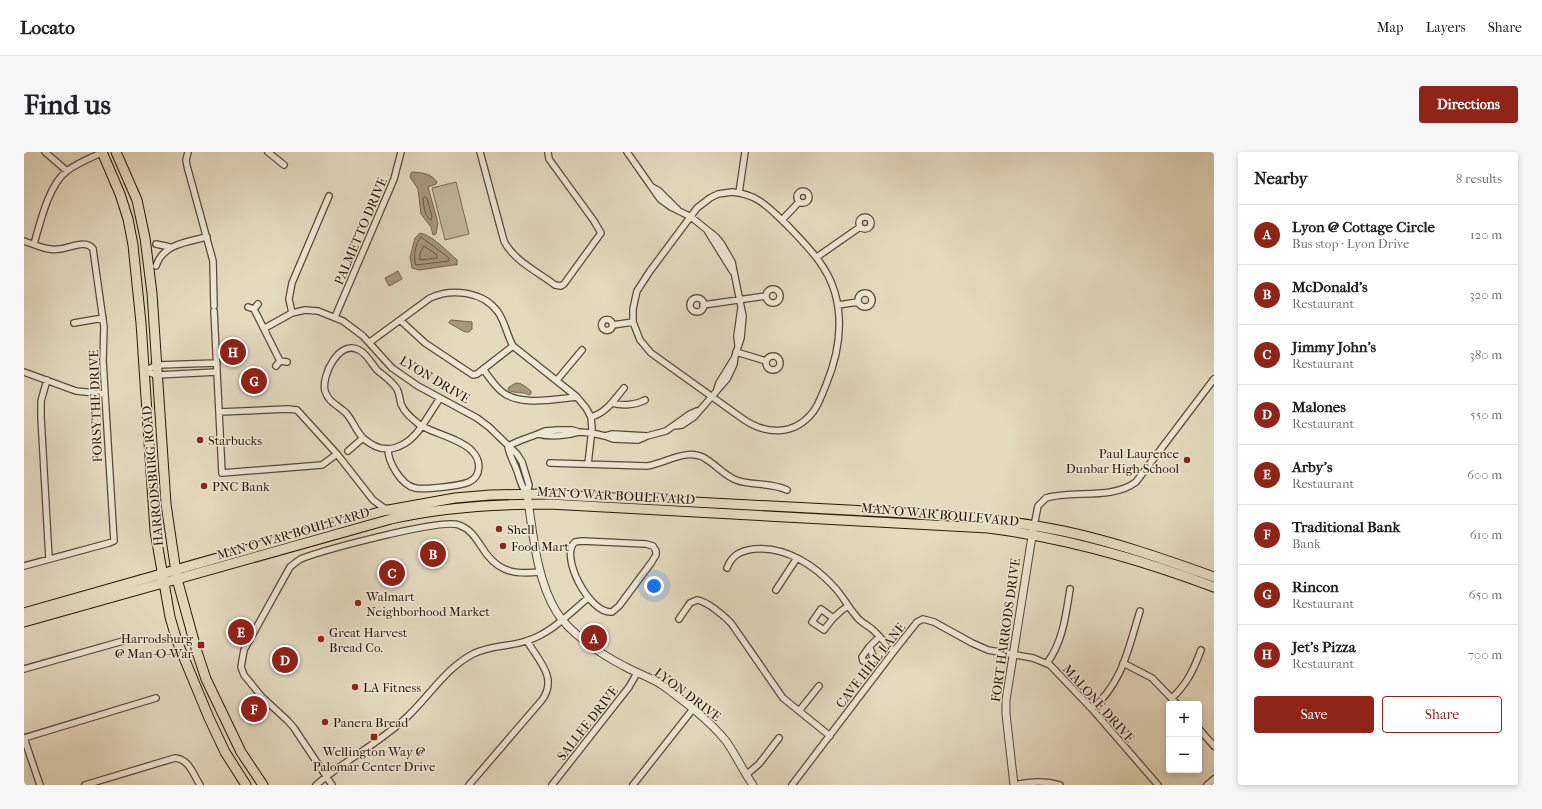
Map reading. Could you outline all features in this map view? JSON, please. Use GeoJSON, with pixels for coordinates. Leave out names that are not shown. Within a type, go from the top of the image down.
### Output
{"type":"FeatureCollection","features":[{"type":"Feature","properties":{"kind":"main road","name":"HARRODSBURG ROAD"},"geometry":{"type":"LineString","coordinates":[[102,152],[120,194],[133,245],[141,323],[155,531],[170,617],[177,641],[225,752],[246,785]]}},
{"type":"Feature","properties":{"kind":"main road","name":"HARRODSBURG ROAD"},"geometry":{"type":"LineString","coordinates":[[116,152],[137,200],[146,238],[152,293],[166,504],[177,579],[196,652],[206,679],[241,752],[263,785]]}},
{"type":"Feature","properties":{"kind":"main road","name":"MAN O WAR BOULEVARD"},"geometry":{"type":"LineString","coordinates":[[24,613],[373,514],[455,498],[526,494],[933,514],[996,520],[1124,556],[1214,588]]}},
{"type":"Feature","properties":{"kind":"main road","name":"MAN O WAR BOULEVARD"},"geometry":{"type":"LineString","coordinates":[[24,622],[402,516],[469,506],[557,504],[1033,530],[1106,541],[1214,577]]}},
{"type":"Feature","properties":{"kind":"street"},"geometry":{"type":"LineString","coordinates":[[45,152],[66,171]]}},
{"type":"Feature","properties":{"kind":"street"},"geometry":{"type":"LineString","coordinates":[[34,244],[52,189],[58,180],[66,171],[102,152]]}},
{"type":"Feature","properties":{"kind":"street"},"geometry":{"type":"LineString","coordinates":[[188,152],[186,160],[187,166],[213,261],[222,473],[322,465],[337,454]]}},
{"type":"Feature","properties":{"kind":"street"},"geometry":{"type":"LineString","coordinates":[[268,152],[284,165]]}},
{"type":"Feature","properties":{"kind":"street","name":"PALMETTO DRIVE"},"geometry":{"type":"LineString","coordinates":[[335,317],[394,179],[401,152]]}},
{"type":"Feature","properties":{"kind":"street"},"geometry":{"type":"LineString","coordinates":[[480,152],[504,241],[507,246],[514,255],[555,285],[561,286],[601,233],[549,159],[548,152]]}},
{"type":"Feature","properties":{"kind":"street"},"geometry":{"type":"LineString","coordinates":[[508,446],[538,434],[545,436],[573,434],[579,432],[605,436],[613,440],[638,440],[666,431],[690,414],[698,411],[712,397],[717,391],[719,383],[736,354],[741,308],[734,272],[708,231],[691,217],[679,210],[673,203],[652,186],[627,152]]}},
{"type":"Feature","properties":{"kind":"street"},"geometry":{"type":"LineString","coordinates":[[739,193],[745,152]]}},
{"type":"Feature","properties":{"kind":"street"},"geometry":{"type":"LineString","coordinates":[[725,193],[739,193],[752,196],[763,202],[817,257],[832,285],[838,306],[840,330],[835,362],[817,406],[813,412],[797,426],[785,430],[763,430],[747,422],[651,353],[640,340],[633,322],[634,300],[642,282],[691,217],[697,208],[710,198],[725,193]]}},
{"type":"Feature","properties":{"kind":"street"},"geometry":{"type":"LineString","coordinates":[[292,313],[288,299],[292,283],[329,196]]}},
{"type":"Feature","properties":{"kind":"street"},"geometry":{"type":"LineString","coordinates":[[782,220],[799,202]]}},
{"type":"Feature","properties":{"kind":"street"},"geometry":{"type":"LineString","coordinates":[[817,257],[860,227]]}},
{"type":"Feature","properties":{"kind":"street"},"geometry":{"type":"LineString","coordinates":[[156,244],[170,247],[207,237]]}},
{"type":"Feature","properties":{"kind":"street","name":"FORSYTHE DRIVE"},"geometry":{"type":"LineString","coordinates":[[24,241],[43,249],[51,250],[60,250],[84,244],[91,246],[103,318],[105,394],[114,541],[24,566]]}},
{"type":"Feature","properties":{"kind":"street"},"geometry":{"type":"LineString","coordinates":[[156,266],[159,259],[170,247]]}},
{"type":"Feature","properties":{"kind":"street"},"geometry":{"type":"LineString","coordinates":[[370,342],[434,296],[452,293],[468,294],[484,299],[496,310],[513,346],[557,380],[577,397],[586,408],[591,417],[592,433],[588,464]]}},
{"type":"Feature","properties":{"kind":"street"},"geometry":{"type":"LineString","coordinates":[[703,305],[740,301],[766,296]]}},
{"type":"Feature","properties":{"kind":"street"},"geometry":{"type":"LineString","coordinates":[[838,306],[858,302]]}},
{"type":"Feature","properties":{"kind":"street"},"geometry":{"type":"LineString","coordinates":[[253,307],[280,361]]}},
{"type":"Feature","properties":{"kind":"street","name":"LYON DRIVE"},"geometry":{"type":"LineString","coordinates":[[264,328],[292,313],[304,310],[318,311],[335,317],[352,327],[370,342],[392,368],[418,386],[478,418],[489,427],[508,446],[521,486],[526,494],[540,572],[548,597],[562,620],[575,633],[610,658],[661,685],[711,724],[727,743],[753,785]]}},
{"type":"Feature","properties":{"kind":"street"},"geometry":{"type":"LineString","coordinates":[[74,323],[103,318]]}},
{"type":"Feature","properties":{"kind":"street"},"geometry":{"type":"LineString","coordinates":[[400,320],[425,343],[452,360],[470,374],[477,374],[513,346]]}},
{"type":"Feature","properties":{"kind":"street"},"geometry":{"type":"LineString","coordinates":[[613,325],[633,322]]}},
{"type":"Feature","properties":{"kind":"street"},"geometry":{"type":"LineString","coordinates":[[388,449],[388,455],[393,467],[403,480],[414,488],[427,489],[465,484],[474,479],[478,471],[479,462],[471,450],[422,426],[406,412],[394,385],[378,371],[365,355],[358,349],[347,348],[340,351],[335,358],[325,381],[325,390],[329,399],[345,412],[363,438],[371,444],[388,449],[405,444],[416,434],[422,426],[440,398]]}},
{"type":"Feature","properties":{"kind":"street"},"geometry":{"type":"LineString","coordinates":[[557,380],[582,350]]}},
{"type":"Feature","properties":{"kind":"street"},"geometry":{"type":"LineString","coordinates":[[736,354],[766,361]]}},
{"type":"Feature","properties":{"kind":"street"},"geometry":{"type":"LineString","coordinates":[[280,361],[287,362]]}},
{"type":"Feature","properties":{"kind":"street"},"geometry":{"type":"LineString","coordinates":[[276,366],[280,361]]}},
{"type":"Feature","properties":{"kind":"street"},"geometry":{"type":"LineString","coordinates":[[144,371],[157,365],[217,363]]}},
{"type":"Feature","properties":{"kind":"street"},"geometry":{"type":"LineString","coordinates":[[483,369],[501,392],[520,400],[577,397]]}},
{"type":"Feature","properties":{"kind":"street"},"geometry":{"type":"LineString","coordinates":[[144,371],[157,375],[217,372]]}},
{"type":"Feature","properties":{"kind":"street"},"geometry":{"type":"LineString","coordinates":[[24,372],[76,391],[105,394]]}},
{"type":"Feature","properties":{"kind":"street"},"geometry":{"type":"LineString","coordinates":[[1033,530],[1038,506],[1046,498],[1121,490],[1136,482],[1214,379]]}},
{"type":"Feature","properties":{"kind":"street"},"geometry":{"type":"LineString","coordinates":[[47,380],[41,401],[41,417],[49,559]]}},
{"type":"Feature","properties":{"kind":"street"},"geometry":{"type":"LineString","coordinates":[[591,417],[601,414],[624,388]]}},
{"type":"Feature","properties":{"kind":"street"},"geometry":{"type":"LineString","coordinates":[[612,403],[620,405],[640,403],[645,400]]}},
{"type":"Feature","properties":{"kind":"street"},"geometry":{"type":"LineString","coordinates":[[219,412],[288,408],[298,410],[337,454],[372,500],[390,510]]}},
{"type":"Feature","properties":{"kind":"street"},"geometry":{"type":"LineString","coordinates":[[348,451],[363,438]]}},
{"type":"Feature","properties":{"kind":"street"},"geometry":{"type":"LineString","coordinates":[[550,463],[647,466],[662,463],[680,455],[696,455],[705,458],[736,480],[773,485],[788,490]]}},
{"type":"Feature","properties":{"kind":"street"},"geometry":{"type":"LineString","coordinates":[[372,500],[374,507],[373,514]]}},
{"type":"Feature","properties":{"kind":"street"},"geometry":{"type":"LineString","coordinates":[[332,785],[325,777],[291,725],[262,697],[244,675],[241,667],[244,650],[290,567],[301,559],[350,545],[412,530],[453,524],[471,532],[489,559],[496,565],[513,572],[540,572]]}},
{"type":"Feature","properties":{"kind":"street","name":"FORT HARRODS DRIVE"},"geometry":{"type":"LineString","coordinates":[[1014,785],[1005,707],[1012,654],[1033,530]]}},
{"type":"Feature","properties":{"kind":"street"},"geometry":{"type":"LineString","coordinates":[[582,541],[646,544],[653,546],[656,553],[655,558],[615,610],[612,612],[604,611],[588,598],[580,586],[574,571],[571,553],[573,543],[582,541]]}},
{"type":"Feature","properties":{"kind":"street"},"geometry":{"type":"LineString","coordinates":[[727,568],[729,561],[734,556],[751,550],[774,550],[797,558],[828,580],[857,618],[871,628],[894,651]]}},
{"type":"Feature","properties":{"kind":"street"},"geometry":{"type":"LineString","coordinates":[[776,590],[797,558]]}},
{"type":"Feature","properties":{"kind":"street"},"geometry":{"type":"LineString","coordinates":[[1047,663],[1060,640],[1070,588]]}},
{"type":"Feature","properties":{"kind":"street"},"geometry":{"type":"LineString","coordinates":[[316,785],[393,729],[408,716],[457,664],[474,653],[486,649],[527,641],[539,636],[562,620],[588,598]]}},
{"type":"Feature","properties":{"kind":"street"},"geometry":{"type":"LineString","coordinates":[[679,619],[690,603],[697,600],[703,602],[725,617],[731,623],[783,698],[830,736]]}},
{"type":"Feature","properties":{"kind":"street"},"geometry":{"type":"LineString","coordinates":[[833,618],[836,614],[848,606]]}},
{"type":"Feature","properties":{"kind":"street"},"geometry":{"type":"LineString","coordinates":[[1092,709],[1111,689],[1118,677],[1140,611]]}},
{"type":"Feature","properties":{"kind":"street","name":"CAVE HILL LANE"},"geometry":{"type":"LineString","coordinates":[[792,785],[894,651],[921,619],[927,619],[984,648],[1012,654]]}},
{"type":"Feature","properties":{"kind":"street"},"geometry":{"type":"LineString","coordinates":[[869,647],[879,637]]}},
{"type":"Feature","properties":{"kind":"street"},"geometry":{"type":"LineString","coordinates":[[24,669],[124,641]]}},
{"type":"Feature","properties":{"kind":"street"},"geometry":{"type":"LineString","coordinates":[[469,785],[542,700],[549,689],[547,673],[527,641]]}},
{"type":"Feature","properties":{"kind":"street"},"geometry":{"type":"LineString","coordinates":[[1172,698],[1180,691],[1190,676],[1201,650]]}},
{"type":"Feature","properties":{"kind":"street","name":"MALONE DRIVE"},"geometry":{"type":"LineString","coordinates":[[1012,654],[1033,658],[1047,663],[1054,668],[1158,785]]}},
{"type":"Feature","properties":{"kind":"street"},"geometry":{"type":"LineString","coordinates":[[1123,663],[1152,678],[1174,701]]}},
{"type":"Feature","properties":{"kind":"street","name":"SALLEE DRIVE"},"geometry":{"type":"LineString","coordinates":[[552,785],[629,687],[637,673]]}},
{"type":"Feature","properties":{"kind":"street"},"geometry":{"type":"LineString","coordinates":[[799,711],[819,686]]}},
{"type":"Feature","properties":{"kind":"street"},"geometry":{"type":"LineString","coordinates":[[40,785],[24,738],[156,698]]}},
{"type":"Feature","properties":{"kind":"street"},"geometry":{"type":"LineString","coordinates":[[633,785],[693,709]]}},
{"type":"Feature","properties":{"kind":"street"},"geometry":{"type":"LineString","coordinates":[[1202,732],[1214,746]]}},
{"type":"Feature","properties":{"kind":"street"},"geometry":{"type":"LineString","coordinates":[[746,775],[759,764],[779,738]]}},
{"type":"Feature","properties":{"kind":"street"},"geometry":{"type":"LineString","coordinates":[[85,785],[175,758],[183,759],[187,763],[200,785]]}},
{"type":"Feature","properties":{"kind":"street"},"geometry":{"type":"LineString","coordinates":[[1207,785],[1214,779]]}},
{"type":"Feature","properties":{"kind":"street"},"geometry":{"type":"LineString","coordinates":[[1014,785],[1041,782],[1049,782],[1060,785]]}},
{"type":"Feature","properties":{"kind":"shaded area"},"geometry":{"type":"Polygon","coordinates":[[[456,182],[469,234],[445,240],[432,188],[456,182]]]}},
{"type":"Feature","properties":{"kind":"water"},"geometry":{"type":"Polygon","coordinates":[[[413,172],[429,175],[437,182],[436,184],[428,187],[438,223],[436,234],[433,235],[431,227],[421,214],[418,189],[410,177],[411,173],[413,172]]]}},
{"type":"Feature","properties":{"kind":"water"},"geometry":{"type":"Polygon","coordinates":[[[420,233],[425,234],[440,244],[457,260],[457,265],[419,270],[412,268],[410,257],[415,238],[420,233]]]}},
{"type":"Feature","properties":{"kind":"water"},"geometry":{"type":"Polygon","coordinates":[[[398,271],[402,279],[389,286],[385,278],[398,271]]]}},
{"type":"Feature","properties":{"kind":"water"},"geometry":{"type":"Polygon","coordinates":[[[451,320],[472,322],[472,329],[469,332],[465,332],[449,323],[451,320]]]}},
{"type":"Feature","properties":{"kind":"water"},"geometry":{"type":"Polygon","coordinates":[[[516,383],[526,387],[531,391],[531,394],[529,395],[508,390],[509,387],[516,383]]]}},
{"type":"Feature","properties":{"kind":"place","name":"Jet's Pizza"},"geometry":{"type":"Point","coordinates":[233,352]}},
{"type":"Feature","properties":{"kind":"place","name":"Rincon"},"geometry":{"type":"Point","coordinates":[254,381]}},
{"type":"Feature","properties":{"kind":"place","name":"Starbucks"},"geometry":{"type":"Point","coordinates":[200,440]}},
{"type":"Feature","properties":{"kind":"place","name":"Paul Laurence Dunbar High School"},"geometry":{"type":"Point","coordinates":[1187,460]}},
{"type":"Feature","properties":{"kind":"place","name":"PNC Bank"},"geometry":{"type":"Point","coordinates":[204,486]}},
{"type":"Feature","properties":{"kind":"place","name":"Shell"},"geometry":{"type":"Point","coordinates":[499,529]}},
{"type":"Feature","properties":{"kind":"place","name":"Food Mart"},"geometry":{"type":"Point","coordinates":[503,546]}},
{"type":"Feature","properties":{"kind":"place","name":"McDonald's"},"geometry":{"type":"Point","coordinates":[433,554]}},
{"type":"Feature","properties":{"kind":"place","name":"Jimmy John's"},"geometry":{"type":"Point","coordinates":[392,573]}},
{"type":"Feature","properties":{"kind":"place","name":"Walmart Neighborhood Market"},"geometry":{"type":"Point","coordinates":[358,603]}},
{"type":"Feature","properties":{"kind":"place","name":"Arby's"},"geometry":{"type":"Point","coordinates":[241,632]}},
{"type":"Feature","properties":{"kind":"place","name":"Lyon @ Cottage Circle"},"geometry":{"type":"Point","coordinates":[594,638]}},
{"type":"Feature","properties":{"kind":"place","name":"Great Harvest Bread Co."},"geometry":{"type":"Point","coordinates":[321,639]}},
{"type":"Feature","properties":{"kind":"place","name":"Harrodsburg @ Man-O-War"},"geometry":{"type":"Point","coordinates":[201,645]}},
{"type":"Feature","properties":{"kind":"place","name":"Malones"},"geometry":{"type":"Point","coordinates":[285,660]}},
{"type":"Feature","properties":{"kind":"place","name":"LA Fitness"},"geometry":{"type":"Point","coordinates":[355,687]}},
{"type":"Feature","properties":{"kind":"place","name":"Traditional Bank"},"geometry":{"type":"Point","coordinates":[254,709]}},
{"type":"Feature","properties":{"kind":"place","name":"Panera Bread"},"geometry":{"type":"Point","coordinates":[325,722]}},
{"type":"Feature","properties":{"kind":"place","name":"Wellington Way @ Palomar Center Drive"},"geometry":{"type":"Point","coordinates":[374,737]}}]}
